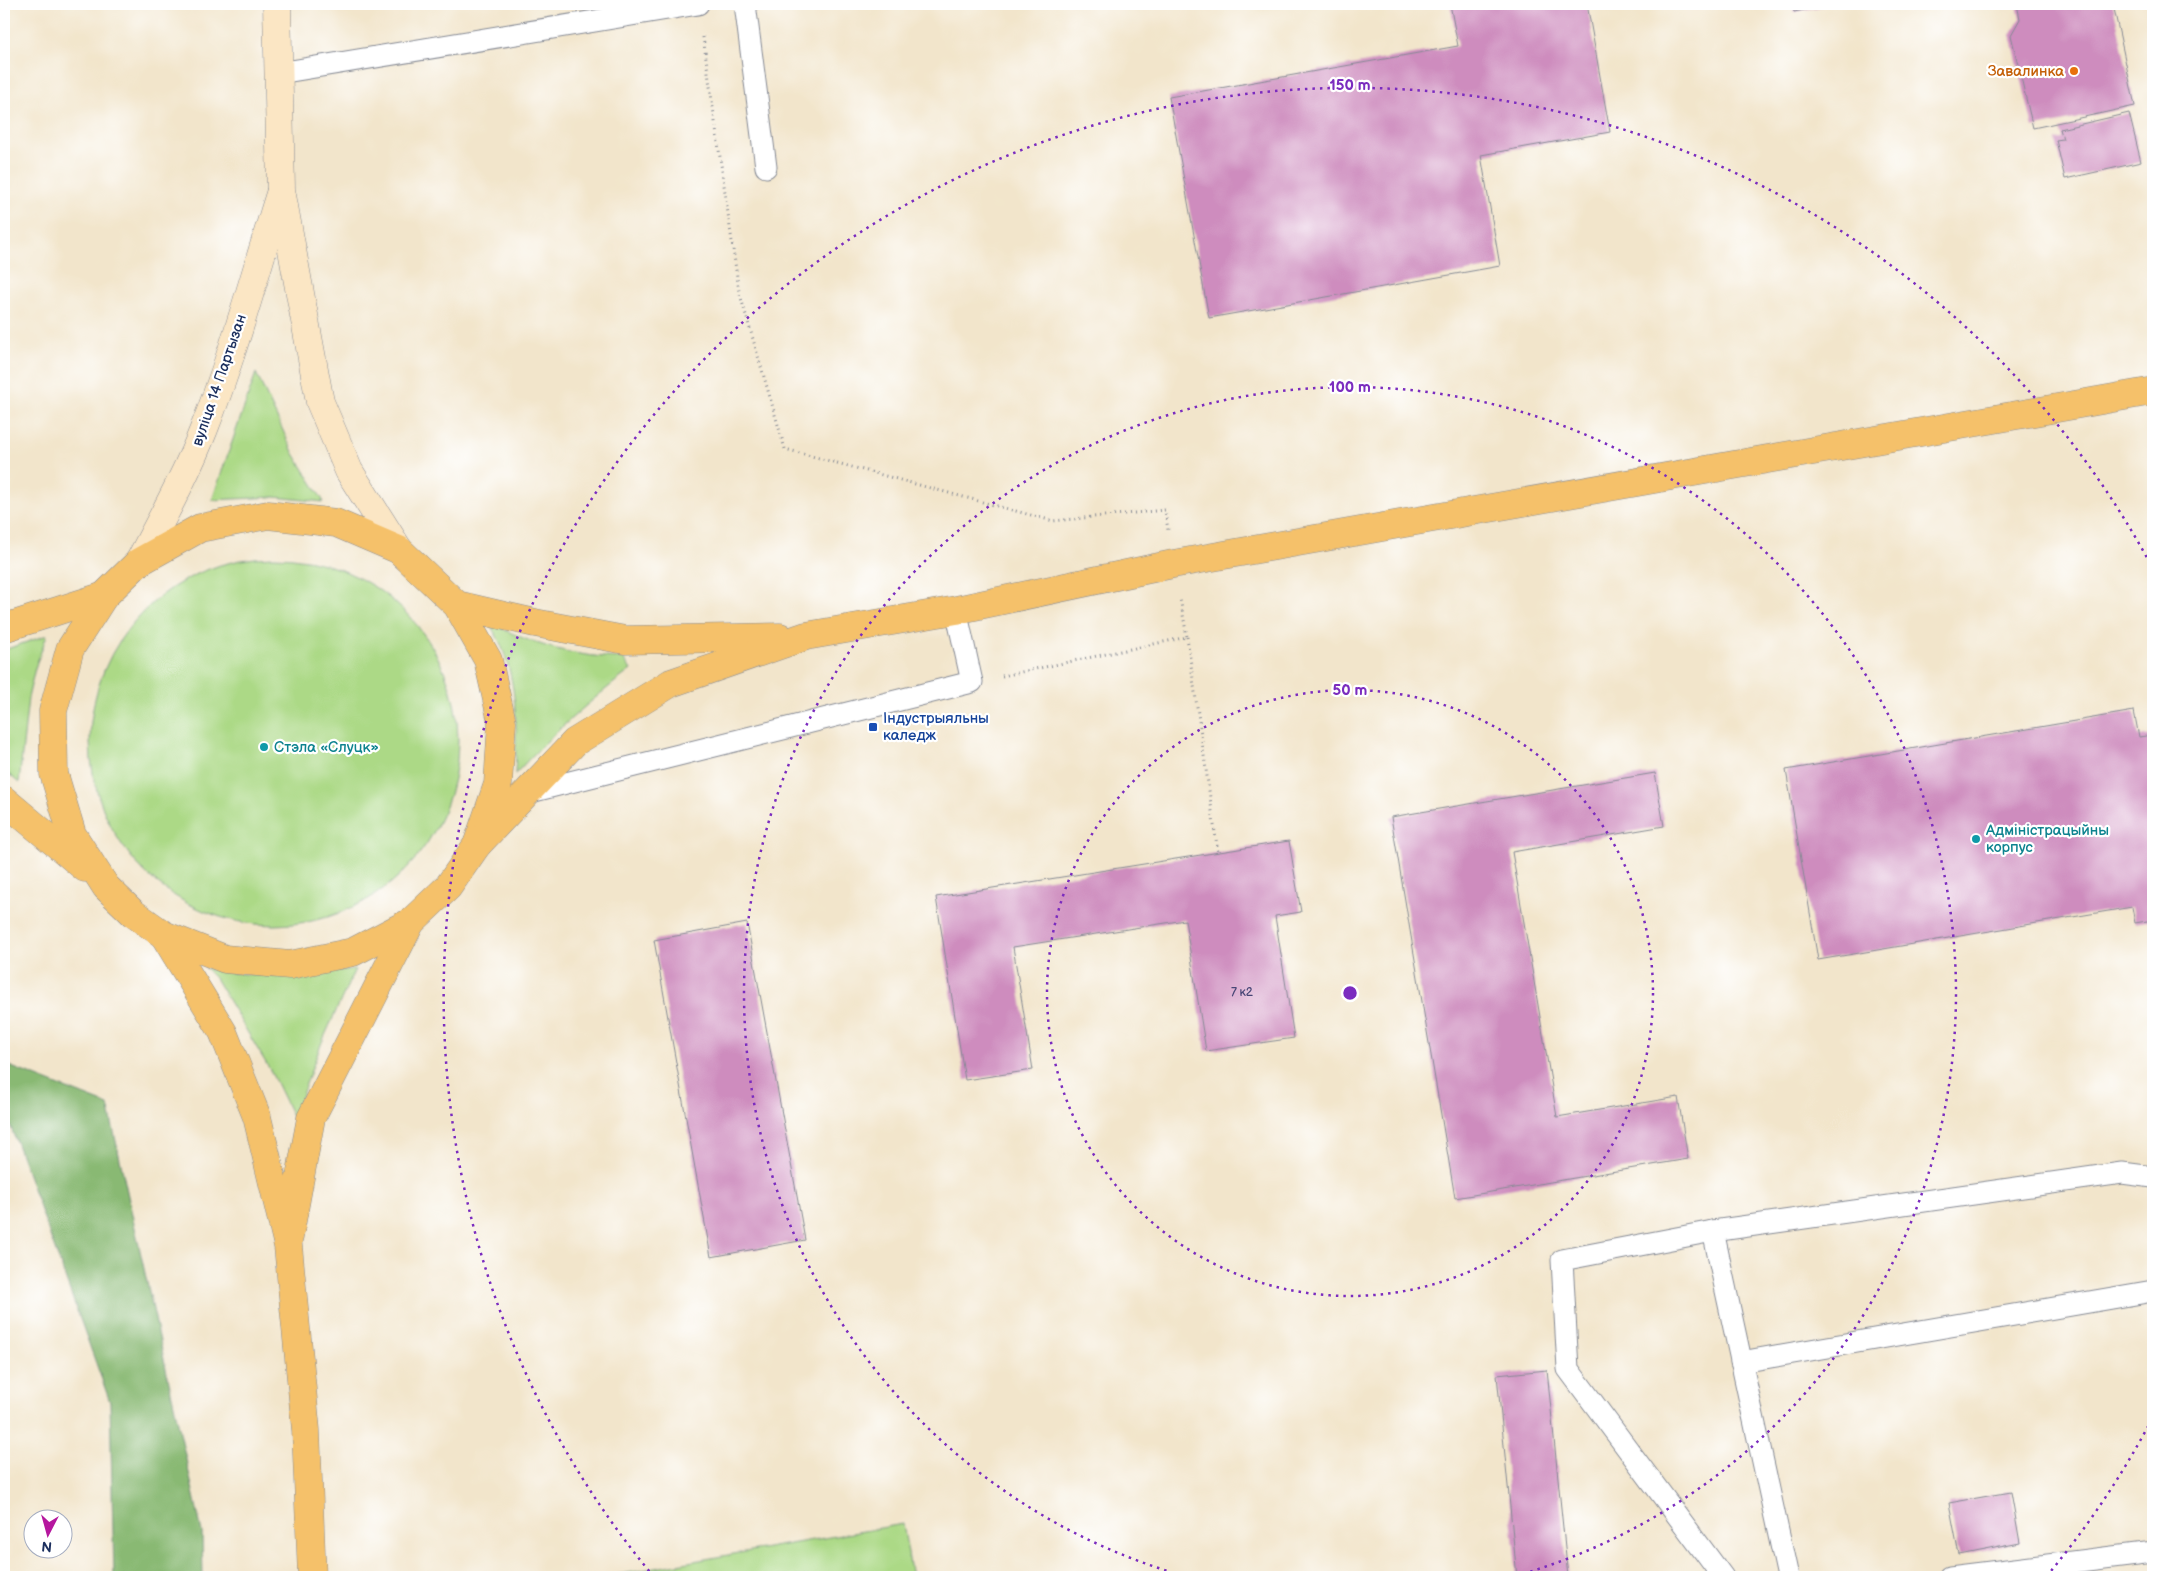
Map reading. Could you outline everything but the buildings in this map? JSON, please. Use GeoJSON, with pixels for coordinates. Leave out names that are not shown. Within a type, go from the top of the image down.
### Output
{"type":"FeatureCollection","features":[{"type":"Feature","properties":{"kind":"main road","name":"вуліца 14 Партызан"},"geometry":{"type":"LineString","coordinates":[[277,4],[281,190],[320,402],[350,471],[400,550]]}},
{"type":"Feature","properties":{"kind":"main road","name":"вуліца 14 Партызан"},"geometry":{"type":"LineString","coordinates":[[139,562],[176,492],[204,429],[233,346],[281,190]]}},
{"type":"Feature","properties":{"kind":"main road"},"geometry":{"type":"LineString","coordinates":[[458,605],[535,623],[625,640],[806,636],[956,610],[1174,564],[2153,391]]}},
{"type":"Feature","properties":{"kind":"main road"},"geometry":{"type":"LineString","coordinates":[[106,887],[72,834],[54,774],[53,710],[70,649],[104,596],[139,562],[200,528],[268,515],[336,523],[400,550],[458,605],[488,660],[502,722],[498,784],[477,844]]}},
{"type":"Feature","properties":{"kind":"main road"},"geometry":{"type":"LineString","coordinates":[[4,628],[104,596]]}},
{"type":"Feature","properties":{"kind":"main road"},"geometry":{"type":"LineString","coordinates":[[4,800],[106,887],[133,914],[164,935],[225,959],[290,965],[353,952],[411,922],[448,887],[477,844],[575,742],[671,683],[806,636]]}},
{"type":"Feature","properties":{"kind":"main road"},"geometry":{"type":"LineString","coordinates":[[288,1246],[311,1118],[411,922]]}},
{"type":"Feature","properties":{"kind":"main road"},"geometry":{"type":"LineString","coordinates":[[164,935],[224,1032],[257,1117],[288,1246],[306,1430],[312,1577]]}},
{"type":"Feature","properties":{"kind":"lane"},"geometry":{"type":"LineString","coordinates":[[278,73],[698,4]]}},
{"type":"Feature","properties":{"kind":"lane"},"geometry":{"type":"LineString","coordinates":[[744,4],[766,167]]}},
{"type":"Feature","properties":{"kind":"lane"},"geometry":{"type":"LineString","coordinates":[[526,794],[972,682],[956,610]]}},
{"type":"Feature","properties":{"kind":"lane"},"geometry":{"type":"LineString","coordinates":[[1723,1577],[1568,1369],[1562,1260],[1713,1231],[2122,1173],[2153,1177]]}},
{"type":"Feature","properties":{"kind":"lane"},"geometry":{"type":"LineString","coordinates":[[1713,1231],[1788,1577]]}},
{"type":"Feature","properties":{"kind":"lane"},"geometry":{"type":"LineString","coordinates":[[1741,1362],[2153,1291]]}},
{"type":"Feature","properties":{"kind":"lane"},"geometry":{"type":"LineString","coordinates":[[1950,1577],[2153,1552]]}},
{"type":"Feature","properties":{"kind":"path"},"geometry":{"type":"LineString","coordinates":[[702,32],[740,291],[785,449],[1053,521],[1165,510],[1188,637],[1218,853]]}},
{"type":"Feature","properties":{"kind":"path"},"geometry":{"type":"LineString","coordinates":[[972,682],[1188,637]]}},
{"type":"Feature","properties":{"kind":"green space"},"geometry":{"type":"Polygon","coordinates":[[[256,373],[293,452],[324,502],[275,497],[212,500],[256,373]]]}},
{"type":"Feature","properties":{"kind":"green space"},"geometry":{"type":"Polygon","coordinates":[[[274,557],[310,561],[344,571],[376,588],[404,611],[427,639],[444,671],[454,705],[458,741],[454,777],[444,811],[427,843],[404,871],[376,894],[344,911],[310,921],[274,925],[238,921],[204,911],[172,894],[144,871],[121,843],[104,811],[94,777],[90,741],[94,705],[104,671],[121,639],[144,611],[172,588],[204,571],[238,561],[274,557]]]}},
{"type":"Feature","properties":{"kind":"green space"},"geometry":{"type":"Polygon","coordinates":[[[488,621],[520,637],[553,648],[588,655],[623,658],[631,670],[571,719],[515,774],[516,725],[511,676],[501,645],[488,621]]]}},
{"type":"Feature","properties":{"kind":"green space"},"geometry":{"type":"Polygon","coordinates":[[[47,635],[35,668],[28,698],[19,783],[4,770],[4,650],[47,635]]]}},
{"type":"Feature","properties":{"kind":"green space"},"geometry":{"type":"Polygon","coordinates":[[[205,968],[224,972],[262,975],[355,969],[322,1042],[293,1118],[269,1068],[215,978],[205,968]]]}},
{"type":"Feature","properties":{"kind":"green space"},"geometry":{"type":"Polygon","coordinates":[[[4,1064],[108,1105],[202,1532],[203,1577],[114,1577],[110,1402],[4,1108],[4,1064]]]}},
{"type":"Feature","properties":{"kind":"green space"},"geometry":{"type":"Polygon","coordinates":[[[903,1524],[912,1577],[604,1577],[903,1524]]]}},
{"type":"Feature","properties":{"kind":"place","name":"Завалинка"},"geometry":{"type":"Point","coordinates":[2074,71]}},
{"type":"Feature","properties":{"kind":"place","name":"Індустрыяльны каледж"},"geometry":{"type":"Point","coordinates":[873,727]}},
{"type":"Feature","properties":{"kind":"place","name":"Стэла «Слуцк»"},"geometry":{"type":"Point","coordinates":[264,747]}},
{"type":"Feature","properties":{"kind":"place","name":"Адміністрацыйны корпус"},"geometry":{"type":"Point","coordinates":[1976,839]}}]}
